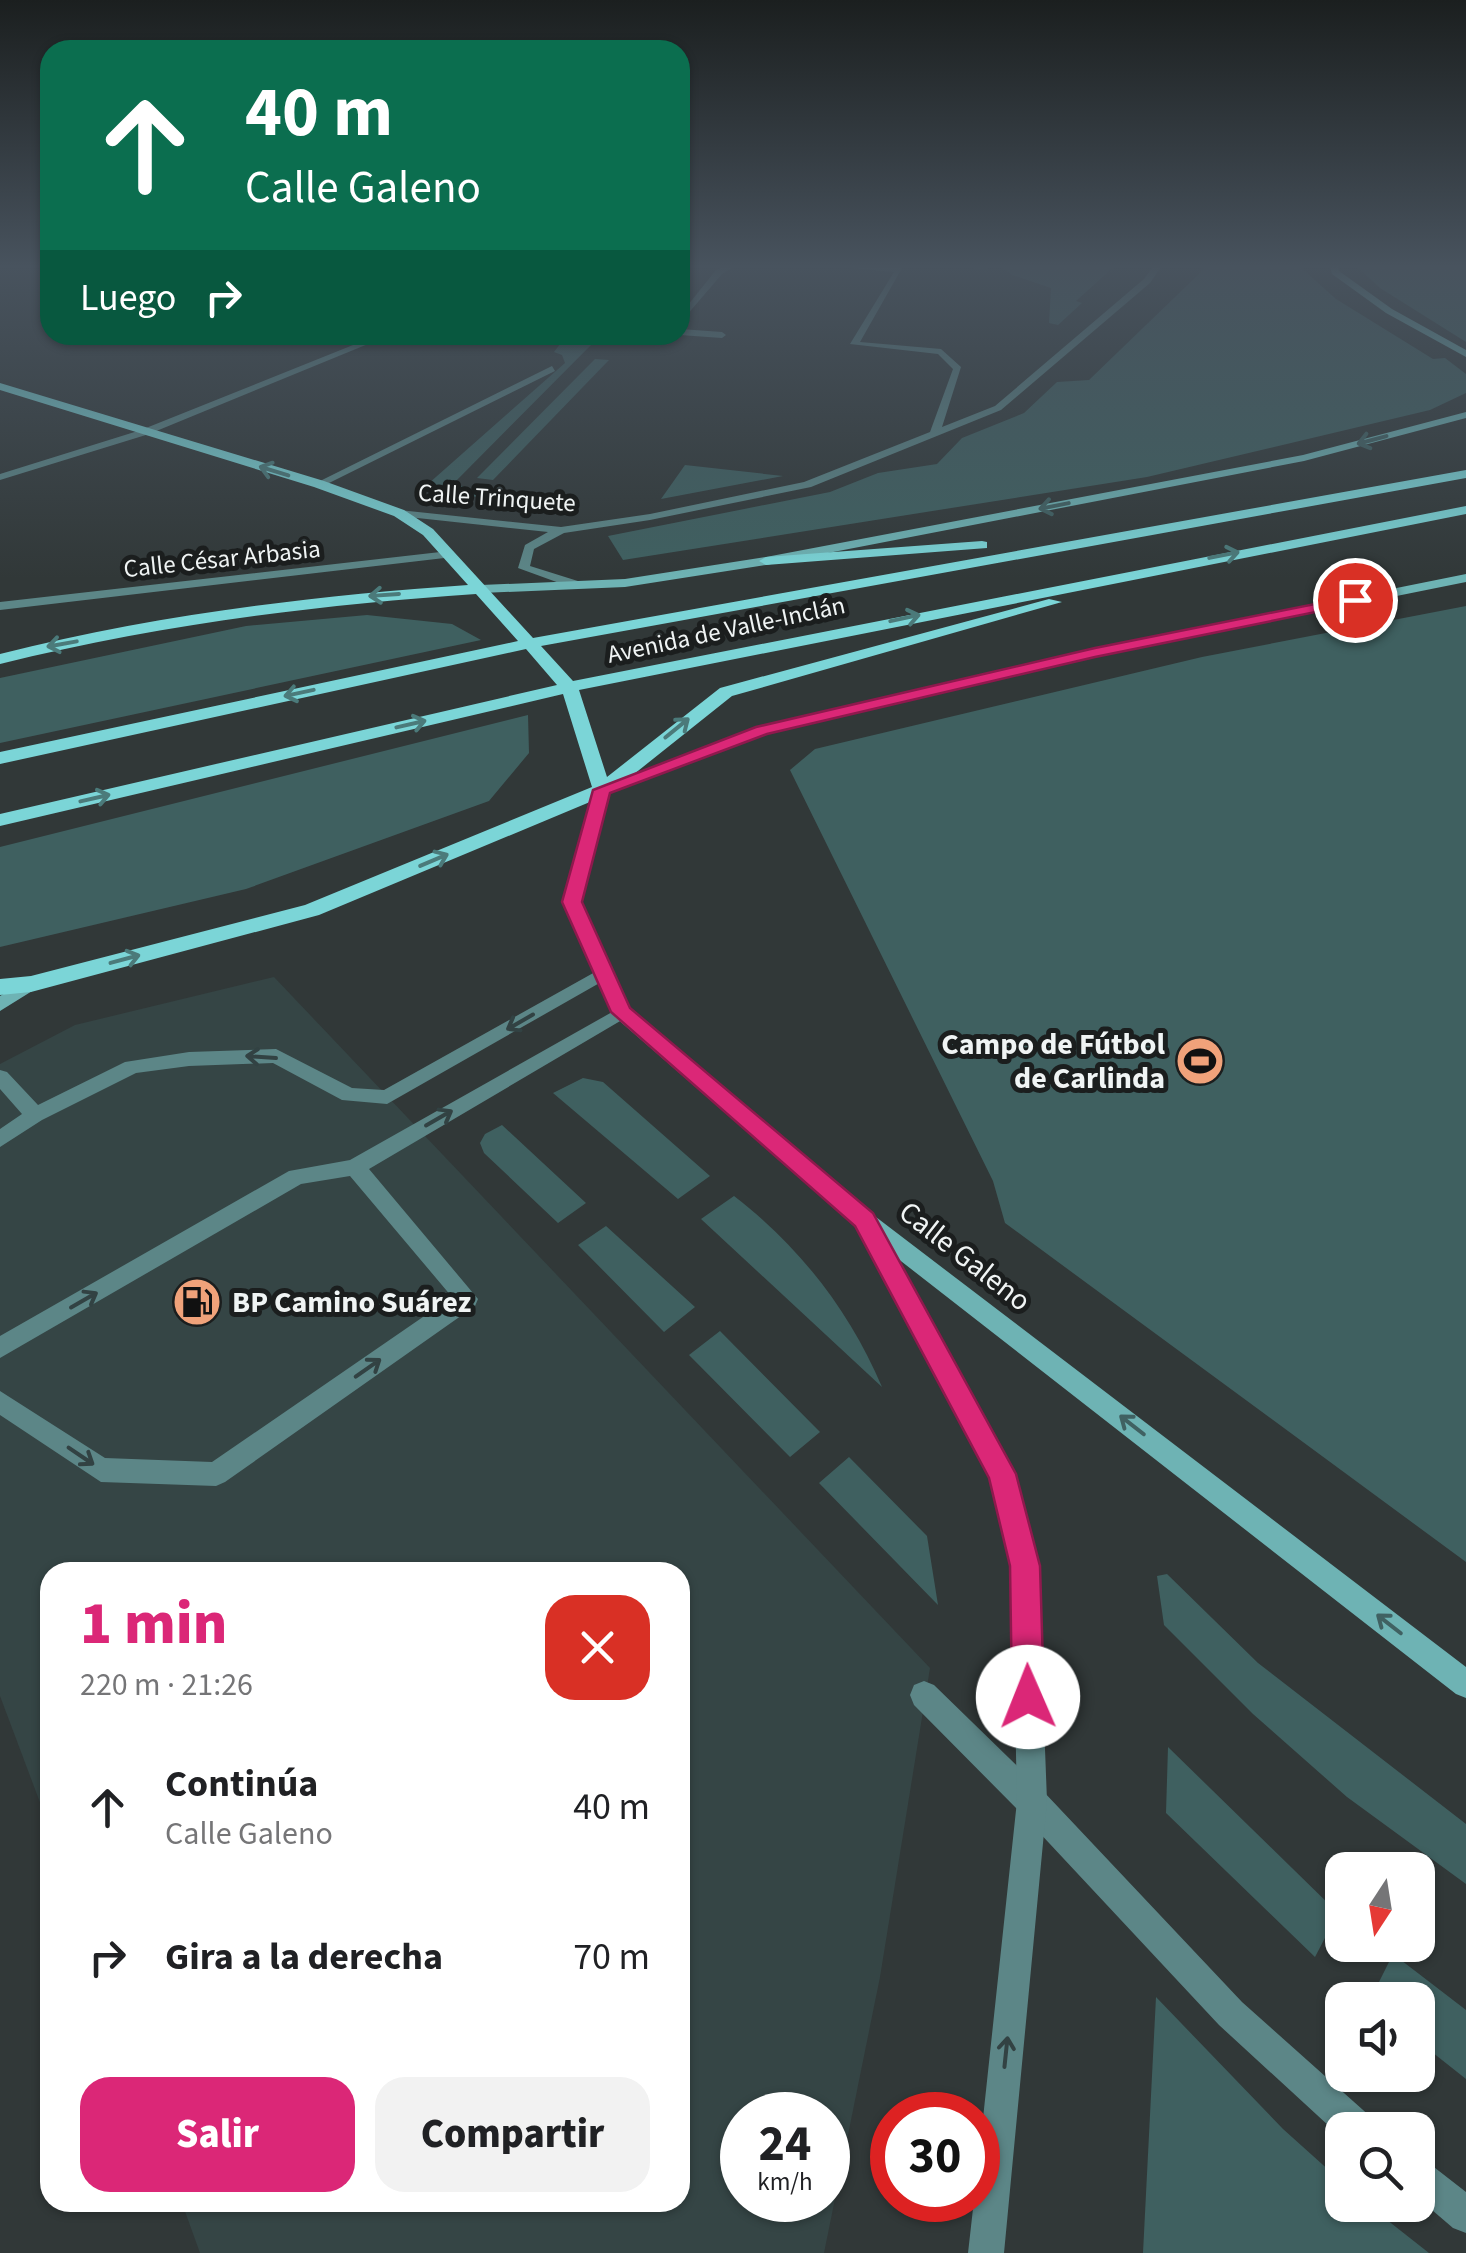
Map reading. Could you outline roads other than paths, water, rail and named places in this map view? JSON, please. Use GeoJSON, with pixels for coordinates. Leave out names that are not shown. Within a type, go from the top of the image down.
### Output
{"type":"FeatureCollection","features":[{"type":"Feature","properties":{"kind":"main road"},"geometry":{"type":"LineString","coordinates":[[0,386],[399,512],[428,532],[569,687],[602,790]]}},
{"type":"Feature","properties":{"kind":"main road","name":"Avenida de Valle-Inclán"},"geometry":{"type":"LineString","coordinates":[[0,758],[532,643],[1466,474]]}},
{"type":"Feature","properties":{"kind":"main road","name":"Avenida de Valle-Inclán"},"geometry":{"type":"LineString","coordinates":[[0,820],[569,687],[1466,510]]}},
{"type":"Feature","properties":{"kind":"main road"},"geometry":{"type":"LineString","coordinates":[[766,561],[1097,538]]}},
{"type":"Feature","properties":{"kind":"main road"},"geometry":{"type":"LineString","coordinates":[[0,987],[31,984],[312,910],[602,790],[726,692],[1018,614],[1144,571]]}},
{"type":"Feature","properties":{"kind":"main road"},"geometry":{"type":"LineString","coordinates":[[0,659],[171,624],[304,603],[481,588]]}},
{"type":"Feature","properties":{"kind":"street"},"geometry":{"type":"LineString","coordinates":[[0,477],[145,432],[301,369]]}},
{"type":"Feature","properties":{"kind":"street"},"geometry":{"type":"LineString","coordinates":[[935,432],[958,369]]}},
{"type":"Feature","properties":{"kind":"street","name":"Calle Trinquete"},"geometry":{"type":"LineString","coordinates":[[399,512],[562,530],[650,517],[807,485],[998,408],[1044,369]]}},
{"type":"Feature","properties":{"kind":"street"},"geometry":{"type":"LineString","coordinates":[[319,484],[552,370]]}},
{"type":"Feature","properties":{"kind":"street","name":"Avenida de Valle-Inclán"},"geometry":{"type":"LineString","coordinates":[[481,588],[625,583],[766,561],[1304,458],[1466,415]]}},
{"type":"Feature","properties":{"kind":"street"},"geometry":{"type":"LineString","coordinates":[[562,530],[529,547],[524,568],[577,585]]}},
{"type":"Feature","properties":{"kind":"street","name":"Calle César Arbasia"},"geometry":{"type":"LineString","coordinates":[[0,606],[449,555]]}},
{"type":"Feature","properties":{"kind":"street"},"geometry":{"type":"LineString","coordinates":[[602,790],[762,730],[1095,653],[1466,578]]}},
{"type":"Feature","properties":{"kind":"street","name":"Calle Galeno"},"geometry":{"type":"LineString","coordinates":[[602,790],[572,902],[621,1012],[732,1102],[864,1220],[1466,1684]]}},
{"type":"Feature","properties":{"kind":"street"},"geometry":{"type":"LineString","coordinates":[[0,1139],[35,1116],[132,1067],[242,1055],[276,1056],[349,1096],[388,1097],[604,973]]}},
{"type":"Feature","properties":{"kind":"street"},"geometry":{"type":"LineString","coordinates":[[0,1005],[31,984]]}},
{"type":"Feature","properties":{"kind":"street"},"geometry":{"type":"LineString","coordinates":[[0,1348],[296,1178],[355,1168],[621,1012]]}},
{"type":"Feature","properties":{"kind":"street"},"geometry":{"type":"LineString","coordinates":[[0,1077],[35,1116]]}},
{"type":"Feature","properties":{"kind":"street"},"geometry":{"type":"LineString","coordinates":[[0,1402],[101,1470],[216,1474],[467,1299],[355,1168]]}},
{"type":"Feature","properties":{"kind":"street"},"geometry":{"type":"LineString","coordinates":[[864,1220],[1002,1474],[1025,1566],[1032,1802],[986,2253]]}},
{"type":"Feature","properties":{"kind":"street"},"geometry":{"type":"LineString","coordinates":[[924,1695],[1032,1802],[1197,1982],[1337,2112]]}},
{"type":"Feature","properties":{"kind":"street"},"geometry":{"type":"LineString","coordinates":[[1435,2190],[1466,2216]]}},
{"type":"Feature","properties":{"kind":"place","name":"Campo de Fútbol de Carlinda"},"geometry":{"type":"Point","coordinates":[1200,1061]}},
{"type":"Feature","properties":{"kind":"place","name":"BP Camino Suárez"},"geometry":{"type":"Point","coordinates":[197,1302]}}]}
